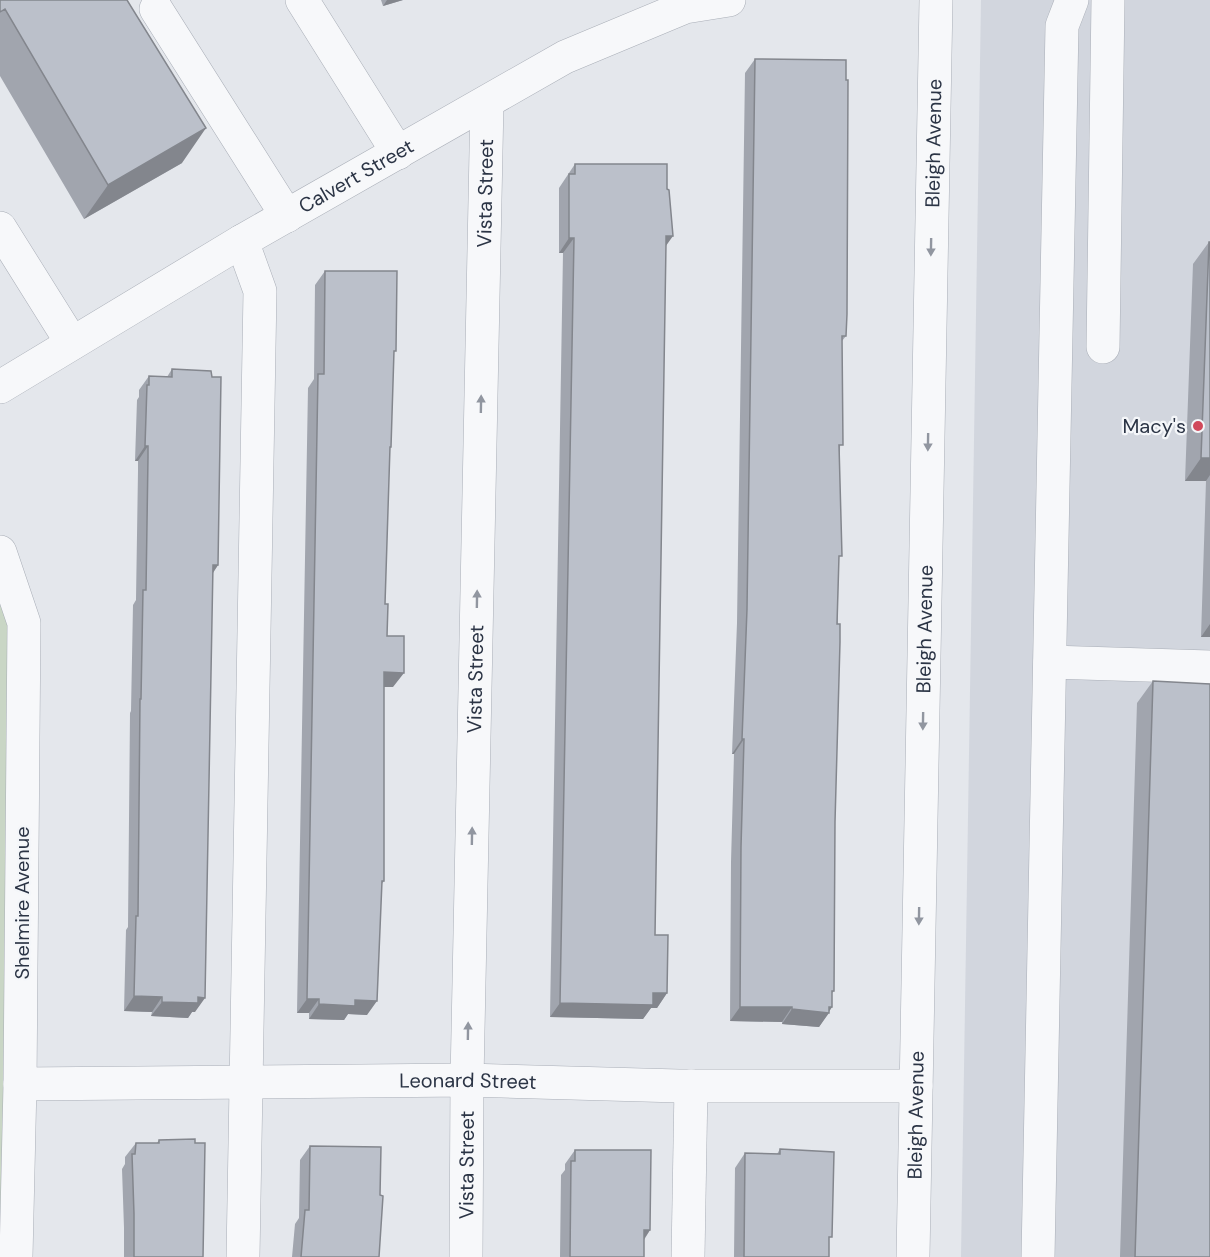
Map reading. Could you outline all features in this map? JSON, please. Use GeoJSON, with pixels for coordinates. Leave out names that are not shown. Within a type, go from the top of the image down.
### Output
{"type":"FeatureCollection","features":[{"type":"Feature","properties":{"kind":"street"},"geometry":{"type":"LineString","coordinates":[[302,0],[398,153]]}},
{"type":"Feature","properties":{"kind":"street","name":"Calvert Street"},"geometry":{"type":"LineString","coordinates":[[0,387],[242,241],[566,57],[685,7],[729,0]]}},
{"type":"Feature","properties":{"kind":"street","name":"Bleigh Avenue"},"geometry":{"type":"LineString","coordinates":[[913,1257],[936,0]]}},
{"type":"Feature","properties":{"kind":"street"},"geometry":{"type":"LineString","coordinates":[[1038,1257],[1062,26],[1072,0]]}},
{"type":"Feature","properties":{"kind":"street"},"geometry":{"type":"LineString","coordinates":[[1103,346],[1108,0]]}},
{"type":"Feature","properties":{"kind":"street"},"geometry":{"type":"LineString","coordinates":[[156,9],[287,216]]}},
{"type":"Feature","properties":{"kind":"street","name":"Vista Street"},"geometry":{"type":"LineString","coordinates":[[466,1257],[487,102]]}},
{"type":"Feature","properties":{"kind":"street"},"geometry":{"type":"LineString","coordinates":[[0,228],[72,343]]}},
{"type":"Feature","properties":{"kind":"street"},"geometry":{"type":"LineString","coordinates":[[242,241],[260,291],[243,1257]]}},
{"type":"Feature","properties":{"kind":"street","name":"Shelmire Avenue"},"geometry":{"type":"LineString","coordinates":[[0,552],[24,623],[20,1084],[16,1257]]}},
{"type":"Feature","properties":{"kind":"street"},"geometry":{"type":"LineString","coordinates":[[1050,662],[1210,668]]}},
{"type":"Feature","properties":{"kind":"street","name":"Leonard Street"},"geometry":{"type":"LineString","coordinates":[[20,1084],[468,1080],[691,1086],[916,1086]]}},
{"type":"Feature","properties":{"kind":"street"},"geometry":{"type":"LineString","coordinates":[[688,1257],[691,1086]]}},
{"type":"Feature","properties":{"kind":"shaded area"},"geometry":{"type":"Polygon","coordinates":[[[981,0],[1210,0],[1210,1257],[961,1257],[981,0]]]}},
{"type":"Feature","properties":{"kind":"green space"},"geometry":{"type":"Polygon","coordinates":[[[0,552],[24,623],[0,1257],[0,552]]]}},
{"type":"Feature","properties":{"kind":"building"},"geometry":{"type":"Polygon","coordinates":[[[0,0],[127,0],[206,128],[108,185],[5,9],[0,12],[0,0]]]}},
{"type":"Feature","properties":{"kind":"building"},"geometry":{"type":"Polygon","coordinates":[[[755,59],[846,60],[846,80],[848,80],[847,314],[846,336],[842,336],[843,445],[839,445],[842,556],[839,556],[837,624],[840,624],[840,642],[835,822],[834,991],[832,991],[832,1007],[829,1007],[829,1013],[792,1009],[792,1007],[740,1007],[744,739],[742,739],[747,609],[755,59]]]}},
{"type":"Feature","properties":{"kind":"building"},"geometry":{"type":"Polygon","coordinates":[[[575,164],[667,164],[667,189],[669,190],[673,236],[666,236],[655,935],[668,935],[667,993],[653,993],[653,1005],[560,1003],[574,238],[569,238],[569,174],[575,174],[575,164]]]}},
{"type":"Feature","properties":{"kind":"building"},"geometry":{"type":"Polygon","coordinates":[[[1209,242],[1210,458],[1201,458],[1209,242]]]}},
{"type":"Feature","properties":{"kind":"building"},"geometry":{"type":"Polygon","coordinates":[[[325,271],[397,271],[396,351],[394,351],[385,604],[388,604],[387,636],[404,636],[404,673],[384,672],[384,881],[382,881],[377,1001],[355,1000],[355,1006],[319,1004],[319,999],[307,999],[318,374],[324,374],[325,271]]]}},
{"type":"Feature","properties":{"kind":"building"},"geometry":{"type":"Polygon","coordinates":[[[172,369],[211,371],[212,377],[221,377],[218,565],[213,565],[205,998],[198,997],[198,1003],[162,1002],[162,997],[134,996],[136,916],[138,916],[143,590],[146,590],[147,385],[149,385],[149,376],[172,377],[172,369]]]}},
{"type":"Feature","properties":{"kind":"building"},"geometry":{"type":"Polygon","coordinates":[[[1153,681],[1210,684],[1210,1257],[1135,1257],[1153,681]]]}},
{"type":"Feature","properties":{"kind":"building"},"geometry":{"type":"Polygon","coordinates":[[[195,1139],[195,1143],[205,1143],[203,1257],[134,1257],[132,1154],[135,1154],[136,1143],[195,1139]]]}},
{"type":"Feature","properties":{"kind":"building"},"geometry":{"type":"Polygon","coordinates":[[[310,1146],[381,1147],[380,1195],[383,1196],[379,1257],[301,1257],[305,1210],[309,1210],[310,1146]]]}},
{"type":"Feature","properties":{"kind":"building"},"geometry":{"type":"Polygon","coordinates":[[[780,1149],[834,1152],[832,1237],[829,1237],[829,1257],[744,1257],[745,1153],[780,1154],[780,1149]]]}},
{"type":"Feature","properties":{"kind":"building"},"geometry":{"type":"Polygon","coordinates":[[[575,1150],[651,1150],[650,1230],[644,1230],[644,1257],[570,1257],[571,1161],[575,1161],[575,1150]]]}},
{"type":"Feature","properties":{"kind":"place","name":"Macy's"},"geometry":{"type":"Point","coordinates":[1198,426]}}]}
